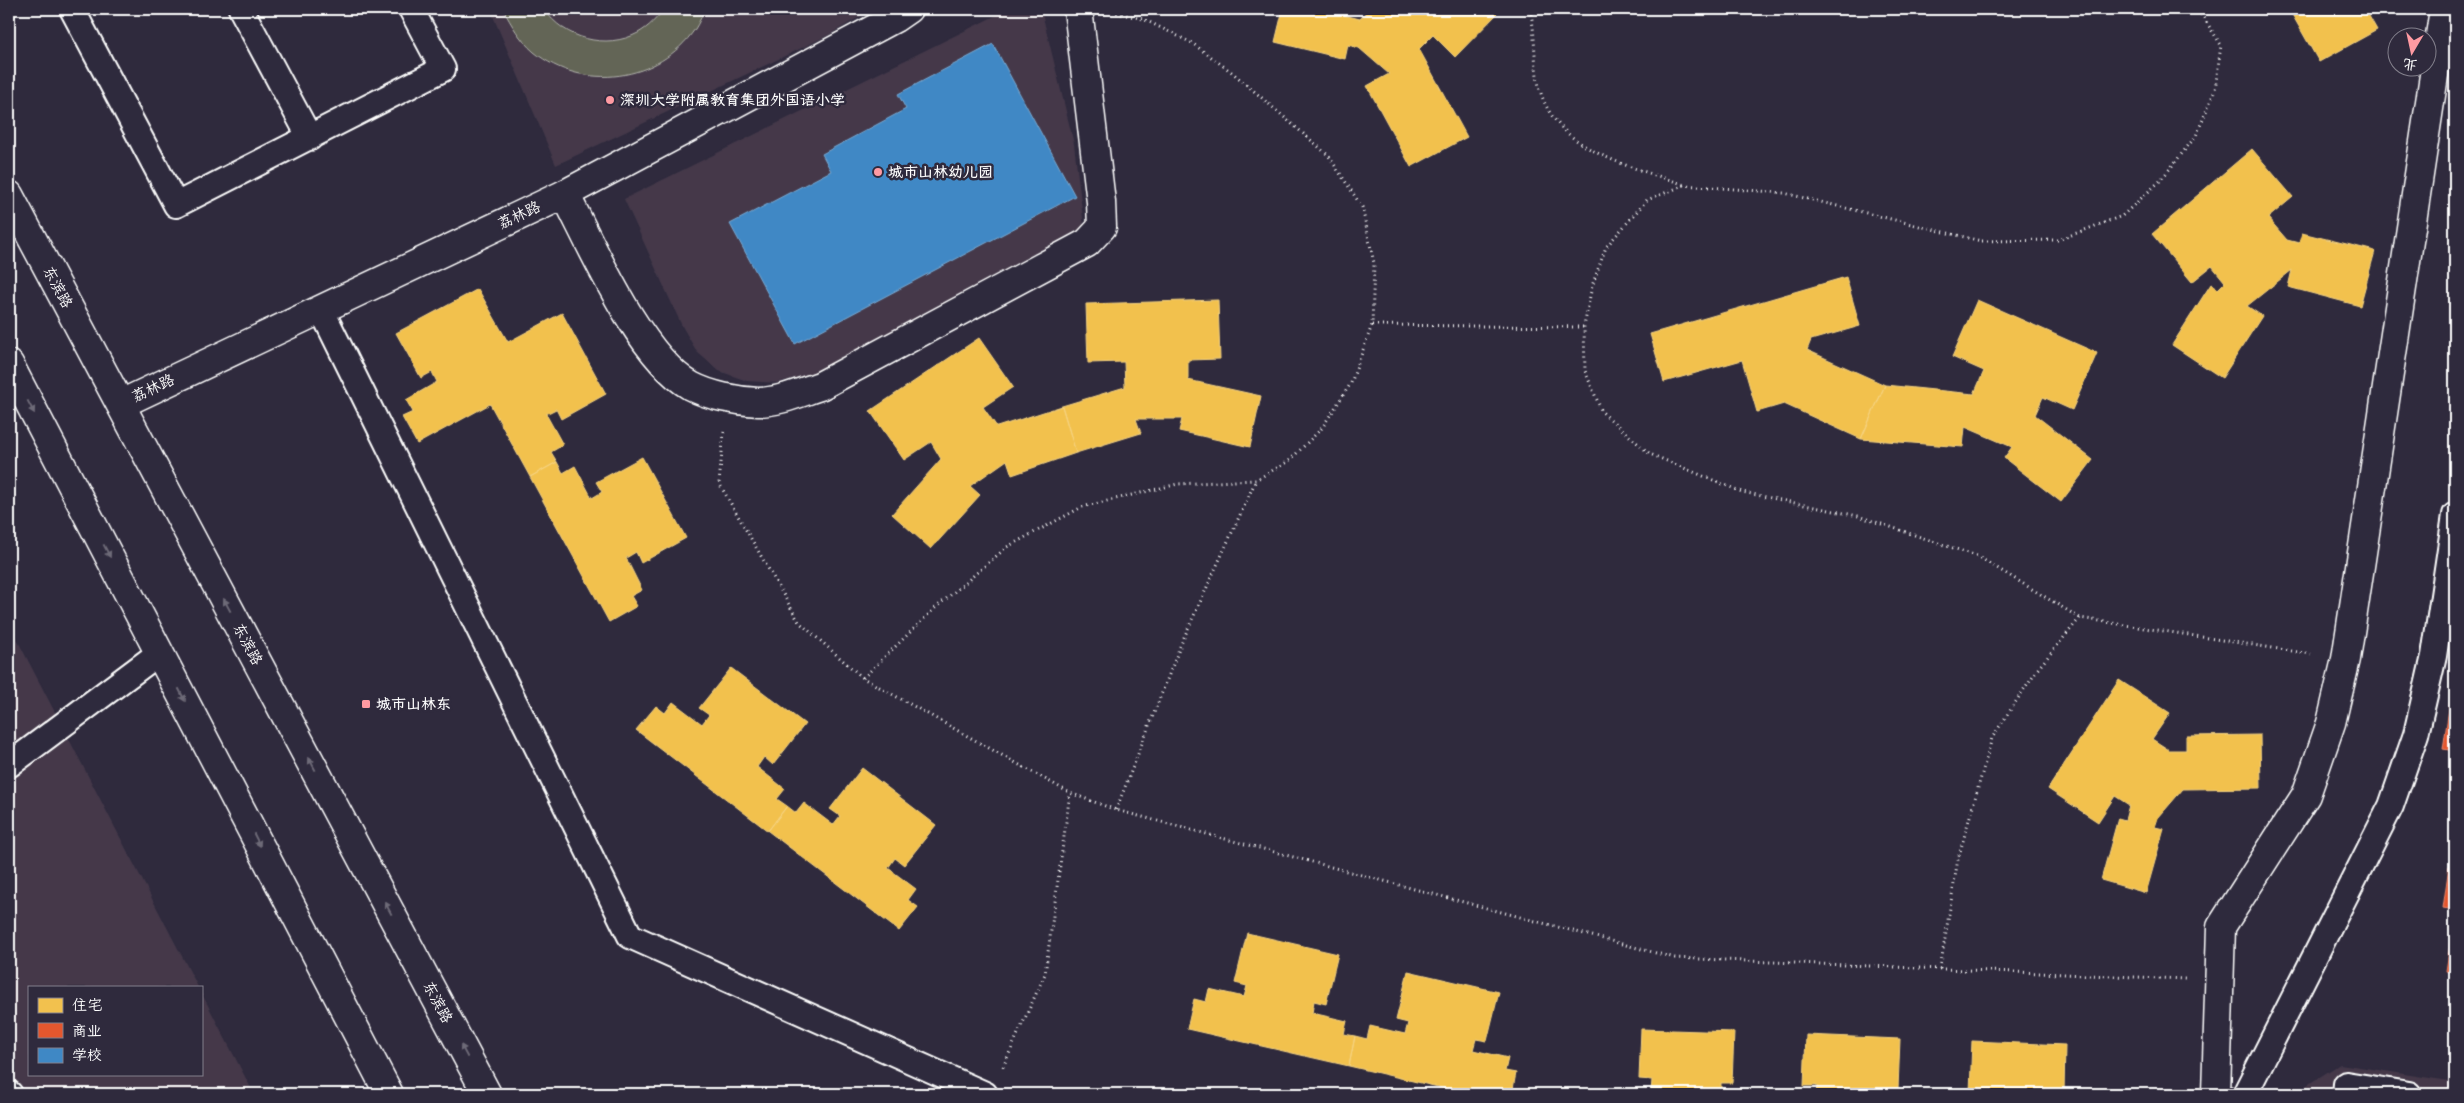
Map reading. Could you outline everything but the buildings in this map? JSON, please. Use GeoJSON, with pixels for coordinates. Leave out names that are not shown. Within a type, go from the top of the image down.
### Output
{"type":"FeatureCollection","features":[{"type":"Feature","properties":{"kind":"street","name":"荔林路"},"geometry":{"type":"LineString","coordinates":[[121,404],[565,194],[895,18],[908,9]]}},
{"type":"Feature","properties":{"kind":"street"},"geometry":{"type":"LineString","coordinates":[[565,194],[609,281],[660,361],[692,386],[726,398],[759,402],[789,396],[820,386],[1087,243],[1102,227],[1101,202],[1078,9]]}},
{"type":"Feature","properties":{"kind":"street"},"geometry":{"type":"LineString","coordinates":[[2216,1094],[2221,927],[2306,795],[2331,724],[2346,659],[2444,9]]}},
{"type":"Feature","properties":{"kind":"street","name":"东滨路"},"geometry":{"type":"LineString","coordinates":[[9,195],[487,1094]]}},
{"type":"Feature","properties":{"kind":"street"},"geometry":{"type":"LineString","coordinates":[[9,364],[389,1094]]}},
{"type":"Feature","properties":{"kind":"lane"},"geometry":{"type":"LineString","coordinates":[[72,9],[176,205],[443,69],[411,9]]}},
{"type":"Feature","properties":{"kind":"lane"},"geometry":{"type":"LineString","coordinates":[[241,9],[310,138]]}},
{"type":"Feature","properties":{"kind":"lane"},"geometry":{"type":"LineString","coordinates":[[321,309],[630,936],[985,1094]]}},
{"type":"Feature","properties":{"kind":"lane"},"geometry":{"type":"LineString","coordinates":[[2245,1094],[2391,806],[2416,734],[2434,656],[2455,515]]}},
{"type":"Feature","properties":{"kind":"lane"},"geometry":{"type":"LineString","coordinates":[[11,758],[159,653]]}},
{"type":"Feature","properties":{"kind":"lane"},"geometry":{"type":"LineString","coordinates":[[2345,1094],[2346,1084],[2409,1094]]}},
{"type":"Feature","properties":{"kind":"path"},"geometry":{"type":"LineString","coordinates":[[1530,9],[1543,100],[1566,135],[1596,154],[1685,185],[1784,193],[1981,241],[2058,240],[2122,216],[2160,181],[2196,136],[2215,90],[2221,46],[2202,15],[2192,9]]}},
{"type":"Feature","properties":{"kind":"path"},"geometry":{"type":"LineString","coordinates":[[864,678],[933,610],[1007,547],[1082,507],[1178,484],[1256,480],[1289,461],[1322,428],[1351,382],[1372,325],[1374,263],[1362,207],[1328,155],[1233,73],[1192,43],[1144,19],[1109,11]]}},
{"type":"Feature","properties":{"kind":"path"},"geometry":{"type":"LineString","coordinates":[[1685,185],[1647,200],[1606,247],[1592,286],[1584,327],[1585,371],[1602,412],[1650,454],[1742,492],[1858,516],[1977,556],[2080,618],[2346,659]]}},
{"type":"Feature","properties":{"kind":"path"},"geometry":{"type":"LineString","coordinates":[[1372,325],[1584,327]]}},
{"type":"Feature","properties":{"kind":"path"},"geometry":{"type":"LineString","coordinates":[[726,398],[719,483],[799,622],[864,678],[1070,793],[1116,810],[1675,958],[2218,980]]}},
{"type":"Feature","properties":{"kind":"path"},"geometry":{"type":"LineString","coordinates":[[1116,810],[1181,644],[1256,480]]}},
{"type":"Feature","properties":{"kind":"path"},"geometry":{"type":"LineString","coordinates":[[1940,969],[1958,859],[1992,738],[2036,671],[2080,618]]}},
{"type":"Feature","properties":{"kind":"path"},"geometry":{"type":"LineString","coordinates":[[1000,1071],[1045,974],[1070,793]]}},
{"type":"Feature","properties":{"kind":"shaded area","name":"深圳大学附属教育集团外国语小学"},"geometry":{"type":"Polygon","coordinates":[[[490,9],[873,9],[829,35],[556,165],[490,9]]]}},
{"type":"Feature","properties":{"kind":"shaded area","name":"城市山林幼儿园"},"geometry":{"type":"Polygon","coordinates":[[[1009,9],[1041,9],[1074,144],[1084,227],[811,374],[777,383],[747,381],[719,371],[697,352],[682,326],[624,199],[1009,9]]]}},
{"type":"Feature","properties":{"kind":"shaded area"},"geometry":{"type":"Polygon","coordinates":[[[9,624],[197,986],[28,986],[28,1076],[202,1076],[202,994],[254,1094],[9,1094],[9,624]]]}},
{"type":"Feature","properties":{"kind":"shaded area"},"geometry":{"type":"Polygon","coordinates":[[[2340,1064],[2455,1082],[2455,1094],[2293,1094],[2340,1064]]]}},
{"type":"Feature","properties":{"kind":"green space"},"geometry":{"type":"Polygon","coordinates":[[[503,9],[544,9],[552,19],[574,34],[586,39],[613,41],[626,38],[646,28],[664,9],[705,9],[695,29],[680,47],[662,61],[641,70],[619,75],[597,76],[575,73],[554,65],[534,52],[520,37],[503,9]]]}},
{"type":"Feature","properties":{"kind":"place","name":"深圳大学附属教育集团外国语小学"},"geometry":{"type":"Point","coordinates":[610,100]}},
{"type":"Feature","properties":{"kind":"place","name":"城市山林幼儿园"},"geometry":{"type":"Point","coordinates":[878,172]}},
{"type":"Feature","properties":{"kind":"place","name":"城市山林东"},"geometry":{"type":"Point","coordinates":[366,704]}}]}
